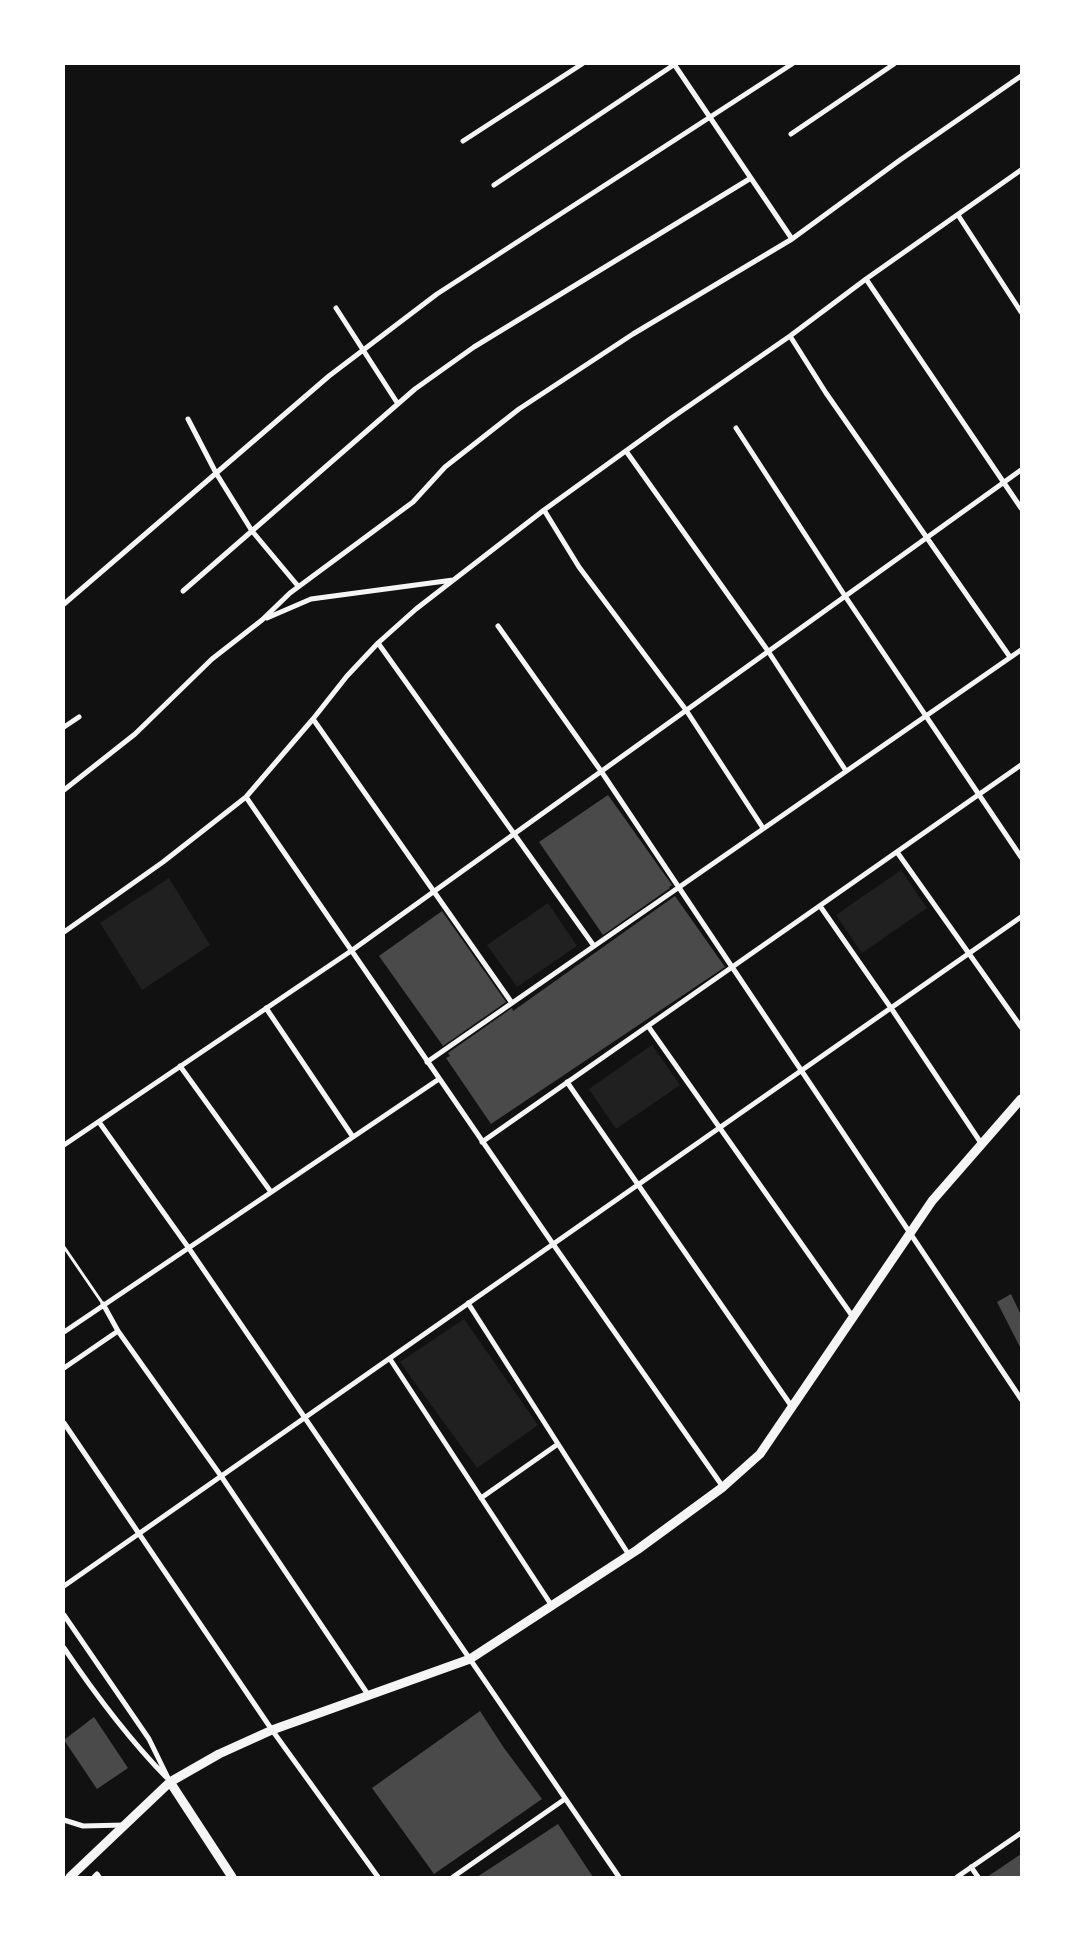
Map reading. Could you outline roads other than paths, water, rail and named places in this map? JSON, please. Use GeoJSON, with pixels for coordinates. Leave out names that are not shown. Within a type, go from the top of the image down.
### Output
{"type":"FeatureCollection","features":[{"type":"Feature","properties":{"kind":"street"},"geometry":{"type":"LineString","coordinates":[[463,141],[582,64]]}},
{"type":"Feature","properties":{"kind":"street"},"geometry":{"type":"LineString","coordinates":[[494,185],[674,64],[712,117],[792,239]]}},
{"type":"Feature","properties":{"kind":"street"},"geometry":{"type":"LineString","coordinates":[[64,604],[330,376],[437,294],[792,64]]}},
{"type":"Feature","properties":{"kind":"street"},"geometry":{"type":"LineString","coordinates":[[791,134],[894,64]]}},
{"type":"Feature","properties":{"kind":"street"},"geometry":{"type":"LineString","coordinates":[[64,790],[135,734],[212,659],[262,620],[298,586],[413,502],[445,467],[518,409],[633,334],[792,239],[900,160],[1021,76]]}},
{"type":"Feature","properties":{"kind":"street"},"geometry":{"type":"LineString","coordinates":[[64,932],[163,862],[246,797],[347,676],[378,643],[454,580],[544,510],[790,336],[866,278],[1021,170]]}},
{"type":"Feature","properties":{"kind":"street"},"geometry":{"type":"LineString","coordinates":[[183,591],[416,389],[474,347],[751,178]]}},
{"type":"Feature","properties":{"kind":"street"},"geometry":{"type":"LineString","coordinates":[[958,215],[1021,312]]}},
{"type":"Feature","properties":{"kind":"street"},"geometry":{"type":"LineString","coordinates":[[866,278],[1021,508]]}},
{"type":"Feature","properties":{"kind":"street"},"geometry":{"type":"LineString","coordinates":[[336,308],[398,404]]}},
{"type":"Feature","properties":{"kind":"street"},"geometry":{"type":"LineString","coordinates":[[790,336],[926,538],[1010,657]]}},
{"type":"Feature","properties":{"kind":"street"},"geometry":{"type":"LineString","coordinates":[[188,419],[216,473],[252,531],[298,586]]}},
{"type":"Feature","properties":{"kind":"street"},"geometry":{"type":"LineString","coordinates":[[736,428],[845,596],[1021,857]]}},
{"type":"Feature","properties":{"kind":"street"},"geometry":{"type":"LineString","coordinates":[[626,451],[768,651],[846,771]]}},
{"type":"Feature","properties":{"kind":"street"},"geometry":{"type":"LineString","coordinates":[[64,1145],[351,951],[1021,470]]}},
{"type":"Feature","properties":{"kind":"street"},"geometry":{"type":"LineString","coordinates":[[544,510],[579,566],[686,710],[763,828]]}},
{"type":"Feature","properties":{"kind":"street"},"geometry":{"type":"LineString","coordinates":[[262,620],[311,600],[454,580]]}},
{"type":"Feature","properties":{"kind":"street"},"geometry":{"type":"LineString","coordinates":[[498,626],[602,771],[1021,1399]]}},
{"type":"Feature","properties":{"kind":"street"},"geometry":{"type":"LineString","coordinates":[[378,643],[594,946]]}},
{"type":"Feature","properties":{"kind":"street"},"geometry":{"type":"LineString","coordinates":[[427,1062],[1021,650]]}},
{"type":"Feature","properties":{"kind":"street"},"geometry":{"type":"LineString","coordinates":[[64,727],[79,717]]}},
{"type":"Feature","properties":{"kind":"street"},"geometry":{"type":"LineString","coordinates":[[313,718],[512,1002]]}},
{"type":"Feature","properties":{"kind":"street"},"geometry":{"type":"LineString","coordinates":[[482,1142],[1021,766]]}},
{"type":"Feature","properties":{"kind":"street"},"geometry":{"type":"LineString","coordinates":[[246,797],[482,1142],[723,1486]]}},
{"type":"Feature","properties":{"kind":"street"},"geometry":{"type":"LineString","coordinates":[[897,852],[1021,1027]]}},
{"type":"Feature","properties":{"kind":"street"},"geometry":{"type":"LineString","coordinates":[[820,906],[981,1143]]}},
{"type":"Feature","properties":{"kind":"street"},"geometry":{"type":"LineString","coordinates":[[64,1586],[1021,917]]}},
{"type":"Feature","properties":{"kind":"street"},"geometry":{"type":"LineString","coordinates":[[266,1008],[353,1137]]}},
{"type":"Feature","properties":{"kind":"street"},"geometry":{"type":"LineString","coordinates":[[648,1026],[852,1317]]}},
{"type":"Feature","properties":{"kind":"street"},"geometry":{"type":"LineString","coordinates":[[180,1066],[271,1192]]}},
{"type":"Feature","properties":{"kind":"street"},"geometry":{"type":"LineString","coordinates":[[64,1332],[439,1079]]}},
{"type":"Feature","properties":{"kind":"street"},"geometry":{"type":"LineString","coordinates":[[567,1082],[792,1407]]}},
{"type":"Feature","properties":{"kind":"street"},"geometry":{"type":"LineString","coordinates":[[70,1877],[170,1782],[219,1754],[272,1730],[470,1659],[629,1555],[723,1486],[760,1454],[932,1201],[1021,1099]]}},
{"type":"Feature","properties":{"kind":"street"},"geometry":{"type":"LineString","coordinates":[[99,1122],[188,1247],[619,1877]]}},
{"type":"Feature","properties":{"kind":"street"},"geometry":{"type":"LineString","coordinates":[[103,1304],[118,1331],[221,1476],[369,1696]]}},
{"type":"Feature","properties":{"kind":"street"},"geometry":{"type":"LineString","coordinates":[[468,1304],[629,1555]]}},
{"type":"Feature","properties":{"kind":"street"},"geometry":{"type":"LineString","coordinates":[[64,1368],[118,1331]]}},
{"type":"Feature","properties":{"kind":"street"},"geometry":{"type":"LineString","coordinates":[[390,1358],[552,1606]]}},
{"type":"Feature","properties":{"kind":"street"},"geometry":{"type":"LineString","coordinates":[[64,1423],[272,1730],[378,1877]]}},
{"type":"Feature","properties":{"kind":"street"},"geometry":{"type":"LineString","coordinates":[[481,1498],[558,1444]]}},
{"type":"Feature","properties":{"kind":"street"},"geometry":{"type":"LineString","coordinates":[[64,1615],[149,1739],[170,1782],[234,1877]]}},
{"type":"Feature","properties":{"kind":"street"},"geometry":{"type":"LineString","coordinates":[[64,1648],[100,1702],[139,1750],[170,1782]]}},
{"type":"Feature","properties":{"kind":"street"},"geometry":{"type":"LineString","coordinates":[[453,1877],[565,1799]]}},
{"type":"Feature","properties":{"kind":"street"},"geometry":{"type":"LineString","coordinates":[[64,1820],[83,1826],[124,1825]]}},
{"type":"Feature","properties":{"kind":"street"},"geometry":{"type":"LineString","coordinates":[[957,1877],[1021,1832]]}},
{"type":"Feature","properties":{"kind":"street"},"geometry":{"type":"LineString","coordinates":[[971,1867],[978,1877]]}},
{"type":"Feature","properties":{"kind":"street"},"geometry":{"type":"LineString","coordinates":[[94,1877],[97,1874],[99,1877]]}},
{"type":"Feature","properties":{"kind":"lane"},"geometry":{"type":"LineString","coordinates":[[64,1247],[103,1304]]}}]}
